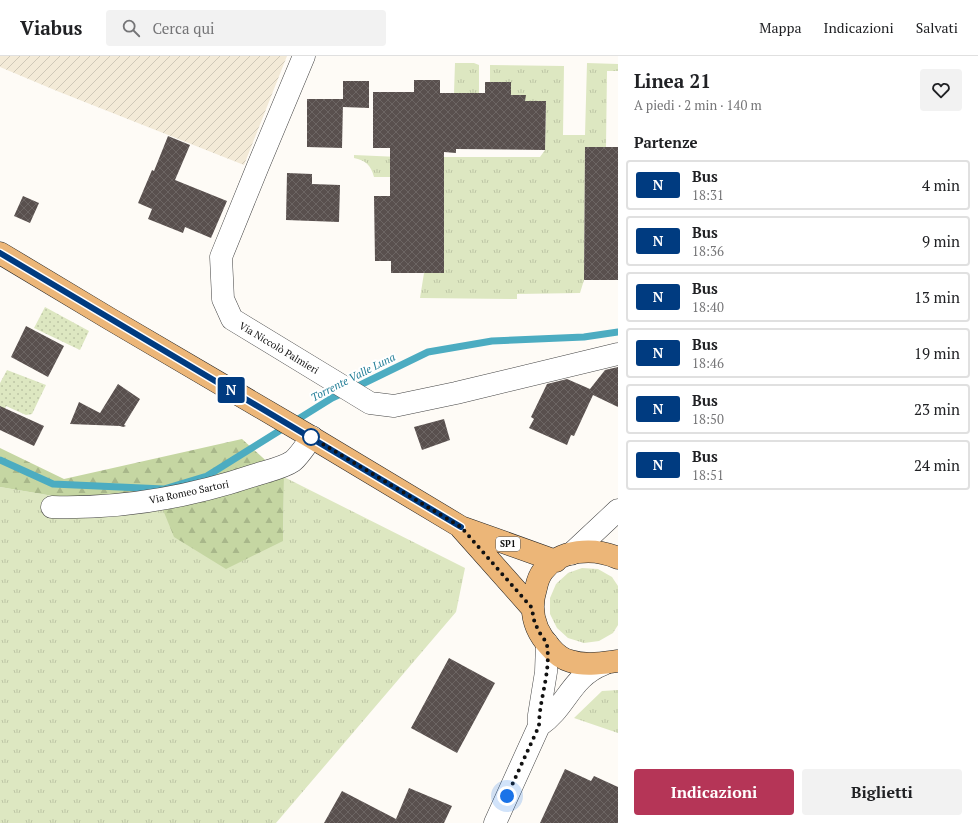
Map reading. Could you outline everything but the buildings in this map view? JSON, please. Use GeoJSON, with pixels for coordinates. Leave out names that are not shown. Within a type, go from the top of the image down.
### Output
{"type":"FeatureCollection","features":[{"type":"Feature","properties":{"kind":"main road","name":"SP1"},"geometry":{"type":"LineString","coordinates":[[0,253],[461,527],[564,557]]}},
{"type":"Feature","properties":{"kind":"main road","name":"SP1"},"geometry":{"type":"LineString","coordinates":[[461,527],[532,608]]}},
{"type":"Feature","properties":{"kind":"main road","name":"SP1"},"geometry":{"type":"LineString","coordinates":[[611,663],[583,664],[569,661],[560,656],[547,644],[538,630],[532,608],[535,590],[542,572],[564,557],[584,550],[605,553],[618,558]]}},
{"type":"Feature","properties":{"kind":"street","name":"Via Niccolò Palmieri"},"geometry":{"type":"LineString","coordinates":[[304,56],[221,257],[223,299],[232,319],[358,396],[370,402],[394,406],[456,393],[618,354]]}},
{"type":"Feature","properties":{"kind":"street","name":"Via Romeo Sartori"},"geometry":{"type":"LineString","coordinates":[[52,506],[102,506],[138,502],[183,495],[225,485],[293,461],[309,436]]}},
{"type":"Feature","properties":{"kind":"street"},"geometry":{"type":"LineString","coordinates":[[564,557],[618,510]]}},
{"type":"Feature","properties":{"kind":"street"},"geometry":{"type":"LineString","coordinates":[[495,823],[539,726],[539,715],[546,672],[547,644]]}},
{"type":"Feature","properties":{"kind":"street"},"geometry":{"type":"LineString","coordinates":[[539,726],[549,720],[585,674],[593,668],[611,663]]}},
{"type":"Feature","properties":{"kind":"shaded area"},"geometry":{"type":"Polygon","coordinates":[[[0,56],[287,56],[244,165],[0,67],[0,56]]]}},
{"type":"Feature","properties":{"kind":"green space"},"geometry":{"type":"Polygon","coordinates":[[[455,63],[474,63],[479,65],[479,94],[454,93],[455,63]]]}},
{"type":"Feature","properties":{"kind":"green space"},"geometry":{"type":"Polygon","coordinates":[[[587,63],[618,64],[618,71],[607,71],[606,147],[585,148],[584,280],[580,293],[517,294],[517,299],[420,298],[424,273],[444,273],[439,177],[374,177],[367,164],[354,158],[354,155],[399,157],[540,157],[545,150],[546,101],[525,101],[525,95],[511,95],[511,82],[490,82],[490,65],[564,66],[563,135],[585,135],[587,63]]]}},
{"type":"Feature","properties":{"kind":"green space"},"geometry":{"type":"Polygon","coordinates":[[[45,307],[89,331],[80,350],[34,328],[45,307]]]}},
{"type":"Feature","properties":{"kind":"green space"},"geometry":{"type":"Polygon","coordinates":[[[7,370],[46,385],[32,414],[26,415],[6,406],[0,420],[0,383],[7,370]]]}},
{"type":"Feature","properties":{"kind":"green space"},"geometry":{"type":"Polygon","coordinates":[[[242,439],[284,477],[283,541],[226,569],[174,537],[157,495],[59,497],[0,487],[0,448],[64,479],[242,439]]]}},
{"type":"Feature","properties":{"kind":"green space"},"geometry":{"type":"Polygon","coordinates":[[[284,477],[465,568],[456,612],[276,823],[0,823],[0,487],[59,497],[157,495],[283,541],[284,477]]]}},
{"type":"Feature","properties":{"kind":"green space"},"geometry":{"type":"Polygon","coordinates":[[[582,568],[598,569],[612,577],[618,586],[618,625],[613,633],[599,641],[584,643],[568,638],[557,628],[550,614],[550,598],[556,584],[568,573],[582,568]]]}},
{"type":"Feature","properties":{"kind":"green space"},"geometry":{"type":"Polygon","coordinates":[[[618,690],[618,733],[574,718],[602,691],[618,690]]]}},
{"type":"Feature","properties":{"kind":"waterway","name":"Torrente Valle Luna"},"geometry":{"type":"LineString","coordinates":[[354,388],[428,352],[492,341],[584,337],[618,332]]}},
{"type":"Feature","properties":{"kind":"waterway","name":"Torrente Valle Luna"},"geometry":{"type":"LineString","coordinates":[[0,460],[53,484],[164,489],[207,476],[332,398],[345,392]]}},
{"type":"Feature","properties":{"kind":"bus line","name":"N"},"geometry":{"type":"LineString","coordinates":[[0,253],[461,527]]}},
{"type":"Feature","properties":{"kind":"route"},"geometry":{"type":"LineString","coordinates":[[311,437],[461,527],[532,608],[538,630],[547,644],[545,682],[539,715],[539,726],[507,796]]}}]}
